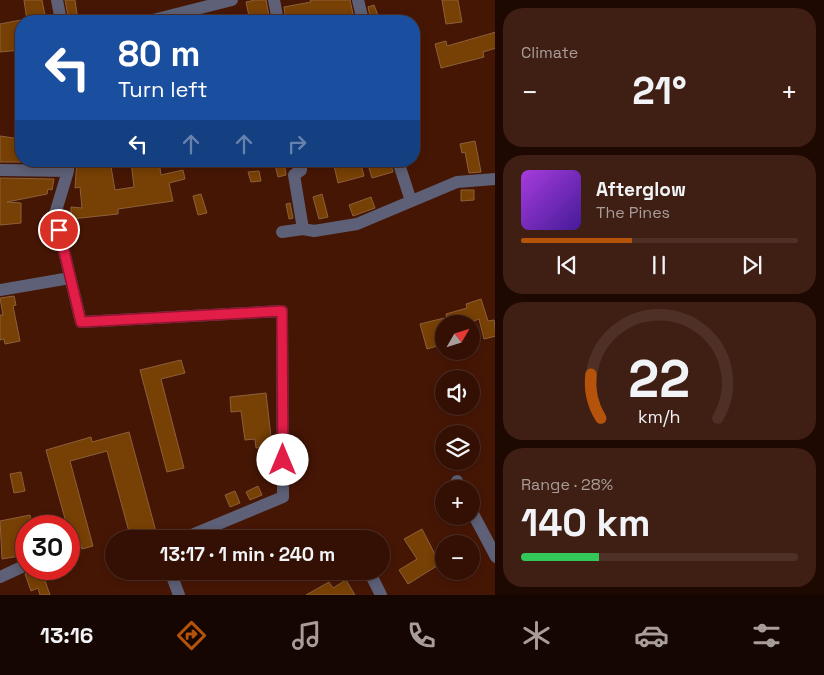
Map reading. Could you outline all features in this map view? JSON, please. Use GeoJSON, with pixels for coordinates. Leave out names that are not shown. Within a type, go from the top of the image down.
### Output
{"type":"FeatureCollection","features":[{"type":"Feature","properties":{"kind":"street"},"geometry":{"type":"LineString","coordinates":[[57,0],[60,15]]}},
{"type":"Feature","properties":{"kind":"street"},"geometry":{"type":"LineString","coordinates":[[173,15],[232,0]]}},
{"type":"Feature","properties":{"kind":"street"},"geometry":{"type":"LineString","coordinates":[[274,0],[277,15]]}},
{"type":"Feature","properties":{"kind":"street"},"geometry":{"type":"LineString","coordinates":[[358,0],[362,15]]}},
{"type":"Feature","properties":{"kind":"street"},"geometry":{"type":"LineString","coordinates":[[0,170],[51,167]]}},
{"type":"Feature","properties":{"kind":"street"},"geometry":{"type":"LineString","coordinates":[[68,167],[55,214],[81,322],[282,311],[283,497],[204,530]]}},
{"type":"Feature","properties":{"kind":"street"},"geometry":{"type":"LineString","coordinates":[[301,167],[301,170],[294,175],[303,229]]}},
{"type":"Feature","properties":{"kind":"street"},"geometry":{"type":"LineString","coordinates":[[400,167],[411,200]]}},
{"type":"Feature","properties":{"kind":"street"},"geometry":{"type":"LineString","coordinates":[[282,232],[303,229],[314,231],[358,224],[457,182],[495,179]]}},
{"type":"Feature","properties":{"kind":"street"},"geometry":{"type":"LineString","coordinates":[[0,290],[70,278]]}},
{"type":"Feature","properties":{"kind":"street"},"geometry":{"type":"LineString","coordinates":[[479,525],[495,557]]}},
{"type":"Feature","properties":{"kind":"street"},"geometry":{"type":"LineString","coordinates":[[0,577],[15,570]]}},
{"type":"Feature","properties":{"kind":"street"},"geometry":{"type":"LineString","coordinates":[[173,580],[179,595]]}},
{"type":"Feature","properties":{"kind":"street"},"geometry":{"type":"LineString","coordinates":[[374,580],[381,595]]}},
{"type":"Feature","properties":{"kind":"building"},"geometry":{"type":"Polygon","coordinates":[[[24,0],[42,0],[45,15],[26,15],[24,0]]]}},
{"type":"Feature","properties":{"kind":"building"},"geometry":{"type":"Polygon","coordinates":[[[65,0],[75,0],[77,15],[68,15],[65,0]]]}},
{"type":"Feature","properties":{"kind":"building"},"geometry":{"type":"Polygon","coordinates":[[[266,0],[269,15],[249,15],[246,2],[266,0]]]}},
{"type":"Feature","properties":{"kind":"building"},"geometry":{"type":"Polygon","coordinates":[[[310,0],[350,0],[353,14],[285,15],[284,7],[311,2],[310,0]]]}},
{"type":"Feature","properties":{"kind":"building"},"geometry":{"type":"Polygon","coordinates":[[[442,0],[458,0],[462,22],[446,24],[442,0]]]}},
{"type":"Feature","properties":{"kind":"building"},"geometry":{"type":"Polygon","coordinates":[[[374,5],[378,15],[370,15],[368,7],[374,5]]]}},
{"type":"Feature","properties":{"kind":"building"},"geometry":{"type":"Polygon","coordinates":[[[15,21],[15,51],[0,52],[0,24],[15,21]]]}},
{"type":"Feature","properties":{"kind":"building"},"geometry":{"type":"Polygon","coordinates":[[[495,32],[495,48],[483,52],[484,57],[441,68],[435,44],[446,41],[447,46],[495,32]]]}},
{"type":"Feature","properties":{"kind":"building"},"geometry":{"type":"Polygon","coordinates":[[[0,136],[15,138],[15,162],[0,162],[0,136]]]}},
{"type":"Feature","properties":{"kind":"building"},"geometry":{"type":"Polygon","coordinates":[[[475,141],[481,172],[469,173],[465,152],[462,153],[460,144],[475,141]]]}},
{"type":"Feature","properties":{"kind":"building"},"geometry":{"type":"Polygon","coordinates":[[[77,167],[111,167],[115,190],[134,187],[132,167],[160,167],[161,175],[183,170],[185,179],[169,183],[173,201],[118,209],[118,214],[71,219],[71,207],[82,208],[80,187],[75,188],[77,167]]]}},
{"type":"Feature","properties":{"kind":"building"},"geometry":{"type":"Polygon","coordinates":[[[276,167],[285,167],[286,175],[278,177],[276,167]]]}},
{"type":"Feature","properties":{"kind":"building"},"geometry":{"type":"Polygon","coordinates":[[[334,167],[362,167],[364,176],[338,183],[334,167]]]}},
{"type":"Feature","properties":{"kind":"building"},"geometry":{"type":"Polygon","coordinates":[[[392,167],[393,172],[372,178],[369,168],[392,167]]]}},
{"type":"Feature","properties":{"kind":"building"},"geometry":{"type":"Polygon","coordinates":[[[259,171],[261,181],[251,182],[248,172],[259,171]]]}},
{"type":"Feature","properties":{"kind":"building"},"geometry":{"type":"Polygon","coordinates":[[[0,178],[54,179],[52,190],[48,189],[47,194],[7,202],[21,203],[21,223],[0,225],[0,178]]]}},
{"type":"Feature","properties":{"kind":"building"},"geometry":{"type":"Polygon","coordinates":[[[461,190],[474,190],[474,200],[461,201],[461,190]]]}},
{"type":"Feature","properties":{"kind":"building"},"geometry":{"type":"Polygon","coordinates":[[[201,194],[207,213],[198,215],[193,196],[201,194]]]}},
{"type":"Feature","properties":{"kind":"building"},"geometry":{"type":"Polygon","coordinates":[[[322,194],[328,217],[319,219],[313,197],[322,194]]]}},
{"type":"Feature","properties":{"kind":"building"},"geometry":{"type":"Polygon","coordinates":[[[371,197],[375,208],[353,216],[349,205],[371,197]]]}},
{"type":"Feature","properties":{"kind":"building"},"geometry":{"type":"Polygon","coordinates":[[[290,203],[293,218],[289,219],[286,204],[290,203]]]}},
{"type":"Feature","properties":{"kind":"building"},"geometry":{"type":"Polygon","coordinates":[[[14,296],[16,305],[13,306],[20,341],[5,344],[4,339],[0,340],[0,315],[3,315],[0,298],[14,296]]]}},
{"type":"Feature","properties":{"kind":"building"},"geometry":{"type":"Polygon","coordinates":[[[481,299],[488,321],[494,320],[495,336],[484,339],[480,315],[446,315],[467,308],[466,304],[481,299]]]}},
{"type":"Feature","properties":{"kind":"building"},"geometry":{"type":"Polygon","coordinates":[[[435,320],[435,347],[427,349],[420,324],[435,320]]]}},
{"type":"Feature","properties":{"kind":"building"},"geometry":{"type":"Polygon","coordinates":[[[181,360],[185,373],[161,379],[184,468],[167,472],[140,370],[181,360]]]}},
{"type":"Feature","properties":{"kind":"building"},"geometry":{"type":"Polygon","coordinates":[[[266,393],[272,446],[256,448],[255,439],[245,440],[241,411],[231,412],[230,397],[266,393]]]}},
{"type":"Feature","properties":{"kind":"building"},"geometry":{"type":"Polygon","coordinates":[[[129,432],[156,530],[129,530],[107,451],[70,461],[93,546],[82,549],[80,543],[80,515],[64,515],[46,450],[91,437],[92,442],[129,432]]]}},
{"type":"Feature","properties":{"kind":"building"},"geometry":{"type":"Polygon","coordinates":[[[21,472],[25,491],[14,493],[10,474],[21,472]]]}},
{"type":"Feature","properties":{"kind":"building"},"geometry":{"type":"Polygon","coordinates":[[[258,486],[262,495],[250,500],[246,492],[258,486]]]}},
{"type":"Feature","properties":{"kind":"building"},"geometry":{"type":"Polygon","coordinates":[[[235,491],[240,503],[230,507],[225,495],[235,491]]]}},
{"type":"Feature","properties":{"kind":"building"},"geometry":{"type":"Polygon","coordinates":[[[15,518],[15,557],[2,559],[0,521],[15,518]]]}},
{"type":"Feature","properties":{"kind":"building"},"geometry":{"type":"Polygon","coordinates":[[[422,529],[435,554],[435,567],[408,584],[399,570],[417,559],[404,539],[422,529]]]}},
{"type":"Feature","properties":{"kind":"building"},"geometry":{"type":"Polygon","coordinates":[[[27,580],[45,580],[50,595],[40,595],[38,588],[31,591],[27,580]]]}},
{"type":"Feature","properties":{"kind":"building"},"geometry":{"type":"Polygon","coordinates":[[[346,580],[355,595],[306,595],[329,582],[333,588],[346,580]]]}},
{"type":"Feature","properties":{"kind":"route"},"geometry":{"type":"LineString","coordinates":[[59,230],[81,322],[282,311],[283,460]]}}]}
